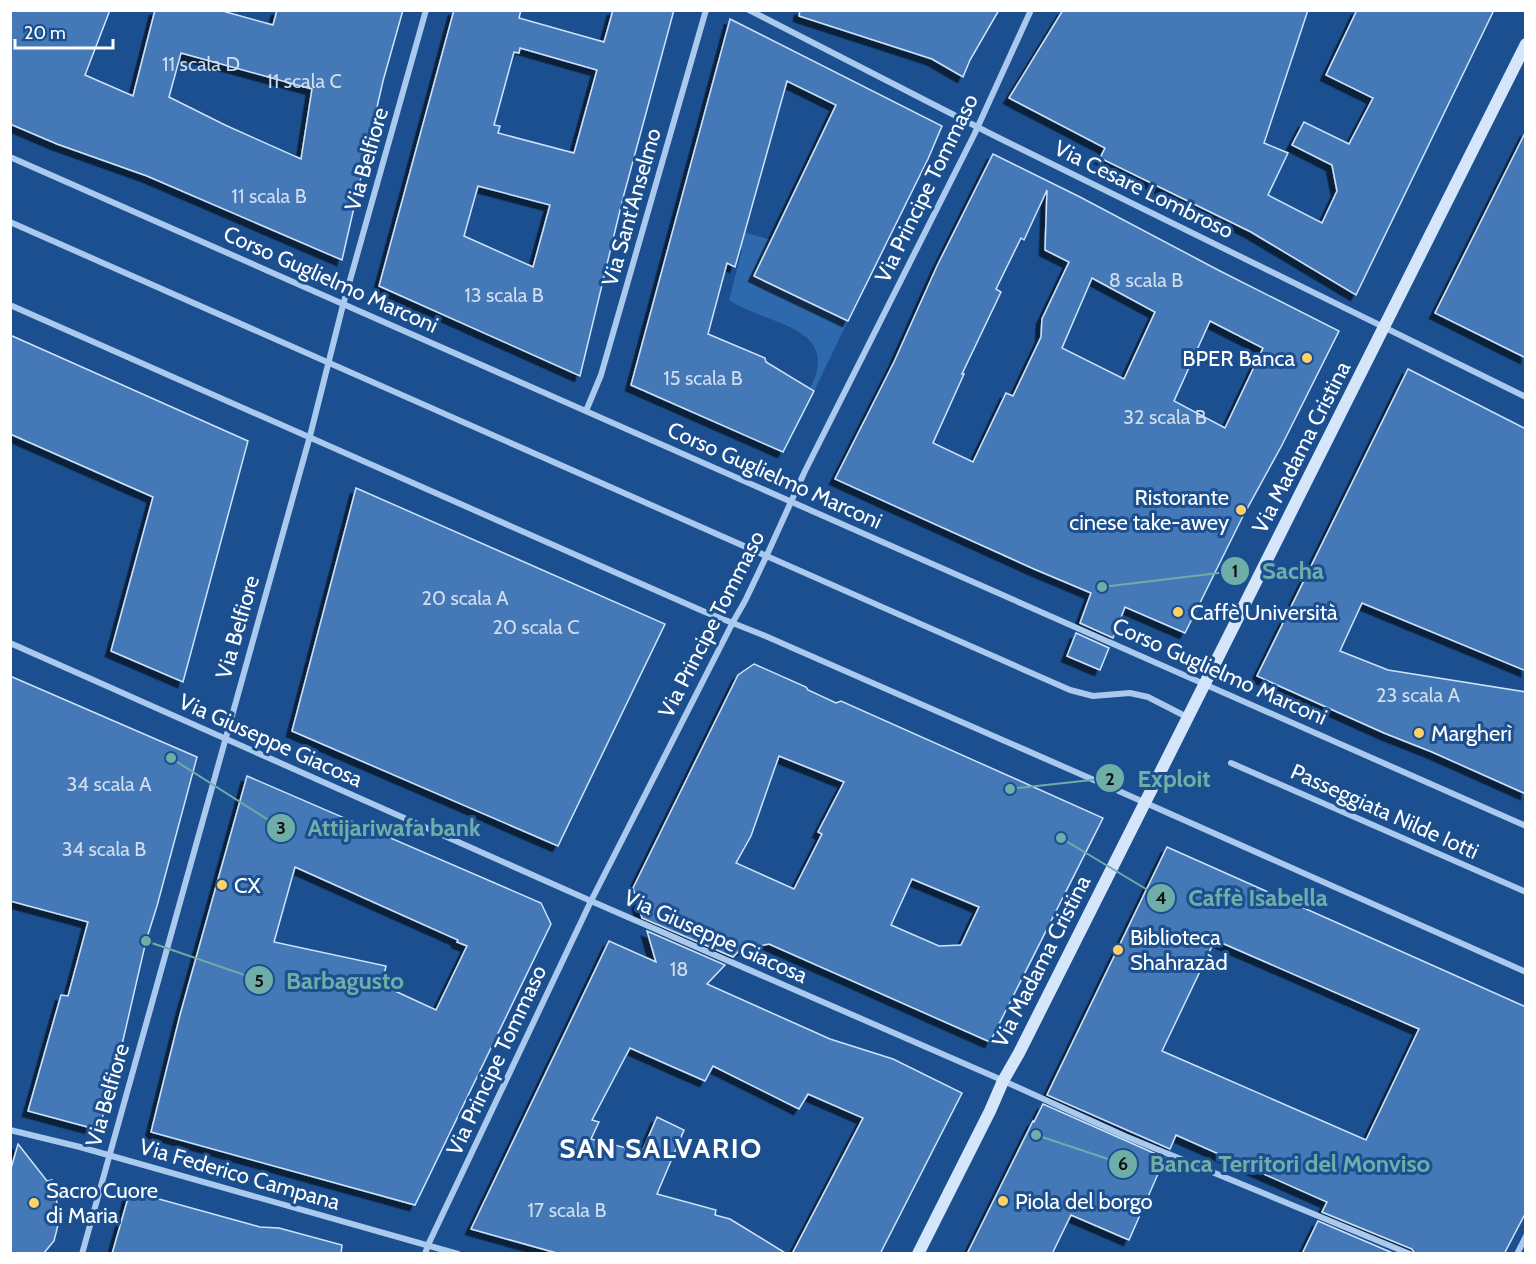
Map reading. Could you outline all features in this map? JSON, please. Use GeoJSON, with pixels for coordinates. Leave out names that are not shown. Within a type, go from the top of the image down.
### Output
{"type":"FeatureCollection","features":[{"type":"Feature","properties":{"kind":"street","name":"Via Belfiore"},"geometry":{"type":"LineString","coordinates":[[82,1254],[426,10]]}},
{"type":"Feature","properties":{"kind":"street","name":"Via Sant'Anselmo"},"geometry":{"type":"LineString","coordinates":[[586,411],[601,375],[706,10]]}},
{"type":"Feature","properties":{"kind":"street","name":"Via Cesare Lombroso"},"geometry":{"type":"LineString","coordinates":[[748,10],[977,127],[1526,397]]}},
{"type":"Feature","properties":{"kind":"street","name":"Via Principe Tommaso"},"geometry":{"type":"LineString","coordinates":[[425,1254],[591,902],[732,622],[745,601],[791,502],[977,127],[1031,10]]}},
{"type":"Feature","properties":{"kind":"street","name":"Via Madama Cristina"},"geometry":{"type":"LineString","coordinates":[[918,1254],[1526,44]]}},
{"type":"Feature","properties":{"kind":"street","name":"Corso Guglielmo Marconi"},"geometry":{"type":"LineString","coordinates":[[10,158],[1526,826]]}},
{"type":"Feature","properties":{"kind":"street"},"geometry":{"type":"LineString","coordinates":[[10,222],[1070,690],[1093,696],[1130,693],[1148,697],[1188,717]]}},
{"type":"Feature","properties":{"kind":"street"},"geometry":{"type":"LineString","coordinates":[[10,305],[1526,972]]}},
{"type":"Feature","properties":{"kind":"street","name":"Via Giuseppe Giacosa"},"geometry":{"type":"LineString","coordinates":[[10,643],[591,902],[1004,1081],[1125,1136],[1410,1254]]}},
{"type":"Feature","properties":{"kind":"street","name":"Passeggiata Nilde Iotti"},"geometry":{"type":"LineString","coordinates":[[1231,763],[1526,892]]}},
{"type":"Feature","properties":{"kind":"street","name":"Via Federico Campana"},"geometry":{"type":"LineString","coordinates":[[10,1130],[109,1155],[458,1254]]}},
{"type":"Feature","properties":{"kind":"street"},"geometry":{"type":"LineString","coordinates":[[1517,1254],[1526,1236]]}},
{"type":"Feature","properties":{"kind":"shaded area"},"geometry":{"type":"Polygon","coordinates":[[[739,231],[772,240],[755,276],[848,321],[814,391],[810,388],[817,367],[816,351],[808,339],[779,322],[729,300],[742,250],[734,247],[739,231]]]}},
{"type":"Feature","properties":{"kind":"building"},"geometry":{"type":"Polygon","coordinates":[[[10,10],[110,10],[85,75],[133,96],[155,10],[219,10],[273,25],[277,10],[403,10],[383,81],[342,260],[147,176],[57,144],[10,124],[10,10]],[[181,53],[169,97],[301,159],[312,89],[181,53]]]}},
{"type":"Feature","properties":{"kind":"building"},"geometry":{"type":"Polygon","coordinates":[[[454,10],[521,10],[519,18],[604,42],[613,10],[674,10],[623,198],[580,376],[379,286],[454,10]],[[520,48],[519,53],[514,52],[494,125],[500,126],[498,133],[574,153],[597,70],[520,48]],[[478,186],[464,236],[533,267],[550,205],[478,186]]]}},
{"type":"Feature","properties":{"kind":"building"},"geometry":{"type":"Polygon","coordinates":[[[800,10],[999,10],[970,60],[963,77],[932,59],[799,16],[800,10]]]}},
{"type":"Feature","properties":{"kind":"building"},"geometry":{"type":"Polygon","coordinates":[[[1063,10],[1308,10],[1264,143],[1288,153],[1268,195],[1322,223],[1337,191],[1332,165],[1292,145],[1304,122],[1349,144],[1373,98],[1326,75],[1357,10],[1494,10],[1356,295],[1251,232],[1100,158],[1105,148],[1009,98],[1063,10]]]}},
{"type":"Feature","properties":{"kind":"building"},"geometry":{"type":"Polygon","coordinates":[[[730,19],[942,126],[848,321],[754,276],[836,105],[787,81],[735,267],[727,263],[708,334],[765,358],[766,362],[814,391],[783,452],[631,385],[730,19]]]}},
{"type":"Feature","properties":{"kind":"building"},"geometry":{"type":"Polygon","coordinates":[[[1526,131],[1526,358],[1435,313],[1526,131]]]}},
{"type":"Feature","properties":{"kind":"building"},"geometry":{"type":"Polygon","coordinates":[[[993,154],[1339,331],[1185,633],[1125,607],[1113,638],[1080,623],[1091,593],[835,479],[894,362],[937,266],[993,154]],[[1047,190],[1024,240],[1021,238],[996,289],[1001,292],[962,374],[964,374],[933,443],[973,462],[1006,393],[1013,396],[1041,337],[1042,319],[1069,262],[1045,250],[1047,190]],[[1092,278],[1062,348],[1124,379],[1155,312],[1092,278]],[[1210,321],[1174,401],[1225,428],[1263,348],[1210,321]]]}},
{"type":"Feature","properties":{"kind":"building"},"geometry":{"type":"Polygon","coordinates":[[[10,335],[248,441],[183,682],[111,651],[153,497],[10,434],[10,335]]]}},
{"type":"Feature","properties":{"kind":"building"},"geometry":{"type":"Polygon","coordinates":[[[1408,369],[1526,429],[1526,671],[1362,603],[1340,651],[1388,670],[1526,692],[1526,794],[1257,676],[1408,369]]]}},
{"type":"Feature","properties":{"kind":"building"},"geometry":{"type":"Polygon","coordinates":[[[356,488],[665,624],[558,846],[292,731],[356,488]]]}},
{"type":"Feature","properties":{"kind":"building"},"geometry":{"type":"Polygon","coordinates":[[[1076,633],[1109,648],[1100,670],[1067,656],[1076,633]]]}},
{"type":"Feature","properties":{"kind":"building"},"geometry":{"type":"Polygon","coordinates":[[[754,664],[836,703],[841,701],[1103,818],[990,1042],[769,944],[740,950],[733,957],[642,918],[633,888],[738,675],[754,664]],[[779,756],[751,836],[736,863],[794,889],[822,834],[818,832],[844,782],[779,756]],[[912,879],[891,925],[939,946],[961,945],[979,907],[912,879]]]}},
{"type":"Feature","properties":{"kind":"building"},"geometry":{"type":"Polygon","coordinates":[[[10,676],[197,757],[146,941],[121,1049],[99,1130],[28,1111],[61,995],[68,996],[88,922],[10,901],[10,676]]]}},
{"type":"Feature","properties":{"kind":"building"},"geometry":{"type":"Polygon","coordinates":[[[247,776],[541,903],[551,924],[415,1205],[151,1132],[180,1015],[247,776]],[[295,867],[274,942],[386,966],[382,985],[436,1010],[467,946],[457,942],[458,940],[295,867]]]}},
{"type":"Feature","properties":{"kind":"building"},"geometry":{"type":"Polygon","coordinates":[[[1167,847],[1526,1007],[1526,1212],[1504,1254],[1415,1254],[1412,1249],[1322,1212],[1327,1202],[1176,1135],[1170,1149],[1047,1095],[1167,847]],[[1215,940],[1162,1051],[1366,1140],[1419,1029],[1215,940]]]}},
{"type":"Feature","properties":{"kind":"building"},"geometry":{"type":"Polygon","coordinates":[[[647,931],[725,965],[707,984],[830,1039],[893,1059],[962,1093],[880,1254],[792,1254],[863,1118],[808,1094],[799,1109],[713,1066],[705,1081],[630,1048],[592,1120],[599,1122],[591,1139],[642,1152],[657,1117],[684,1130],[657,1194],[716,1210],[715,1215],[730,1219],[787,1254],[560,1254],[471,1229],[609,941],[656,962],[647,931]]]}},
{"type":"Feature","properties":{"kind":"building"},"geometry":{"type":"Polygon","coordinates":[[[1043,1104],[1165,1158],[1129,1240],[1071,1215],[1052,1254],[967,1254],[1033,1121],[1043,1104]]]}},
{"type":"Feature","properties":{"kind":"building","name":"Sacro Cuore di Maria"},"geometry":{"type":"Polygon","coordinates":[[[18,1144],[47,1181],[52,1180],[60,1217],[54,1241],[43,1254],[10,1254],[10,1172],[18,1144]]]}},
{"type":"Feature","properties":{"kind":"building"},"geometry":{"type":"Polygon","coordinates":[[[130,1191],[260,1227],[279,1228],[342,1245],[341,1254],[112,1254],[130,1191]]]}},
{"type":"Feature","properties":{"kind":"building"},"geometry":{"type":"Polygon","coordinates":[[[1318,1221],[1395,1254],[1302,1254],[1318,1221]]]}},
{"type":"Feature","properties":{"kind":"place","name":"BPER Banca"},"geometry":{"type":"Point","coordinates":[1307,358]}},
{"type":"Feature","properties":{"kind":"place","name":"Ristorante cinese take-awey"},"geometry":{"type":"Point","coordinates":[1241,510]}},
{"type":"Feature","properties":{"kind":"place","name":"Sacha"},"geometry":{"type":"Point","coordinates":[1102,587]}},
{"type":"Feature","properties":{"kind":"place","name":"Caffè Università"},"geometry":{"type":"Point","coordinates":[1178,612]}},
{"type":"Feature","properties":{"kind":"place","name":"Margherì"},"geometry":{"type":"Point","coordinates":[1419,733]}},
{"type":"Feature","properties":{"kind":"place","name":"Attijariwafa bank"},"geometry":{"type":"Point","coordinates":[171,758]}},
{"type":"Feature","properties":{"kind":"place","name":"Exploit"},"geometry":{"type":"Point","coordinates":[1010,789]}},
{"type":"Feature","properties":{"kind":"place","name":"Caffè Isabella"},"geometry":{"type":"Point","coordinates":[1061,838]}},
{"type":"Feature","properties":{"kind":"place","name":"CX"},"geometry":{"type":"Point","coordinates":[222,885]}},
{"type":"Feature","properties":{"kind":"place","name":"Barbagusto"},"geometry":{"type":"Point","coordinates":[146,941]}},
{"type":"Feature","properties":{"kind":"place","name":"Biblioteca Shahrazàd"},"geometry":{"type":"Point","coordinates":[1118,950]}},
{"type":"Feature","properties":{"kind":"place","name":"Banca Territori del Monviso"},"geometry":{"type":"Point","coordinates":[1036,1135]}},
{"type":"Feature","properties":{"kind":"place","name":"Piola del borgo"},"geometry":{"type":"Point","coordinates":[1003,1201]}},
{"type":"Feature","properties":{"kind":"place","name":"Sacro Cuore di Maria"},"geometry":{"type":"Point","coordinates":[34,1203]}},
{"type":"Feature","properties":{"kind":"district","name":"SAN SALVARIO"},"geometry":{"type":"Point","coordinates":[661,1148]}}]}
